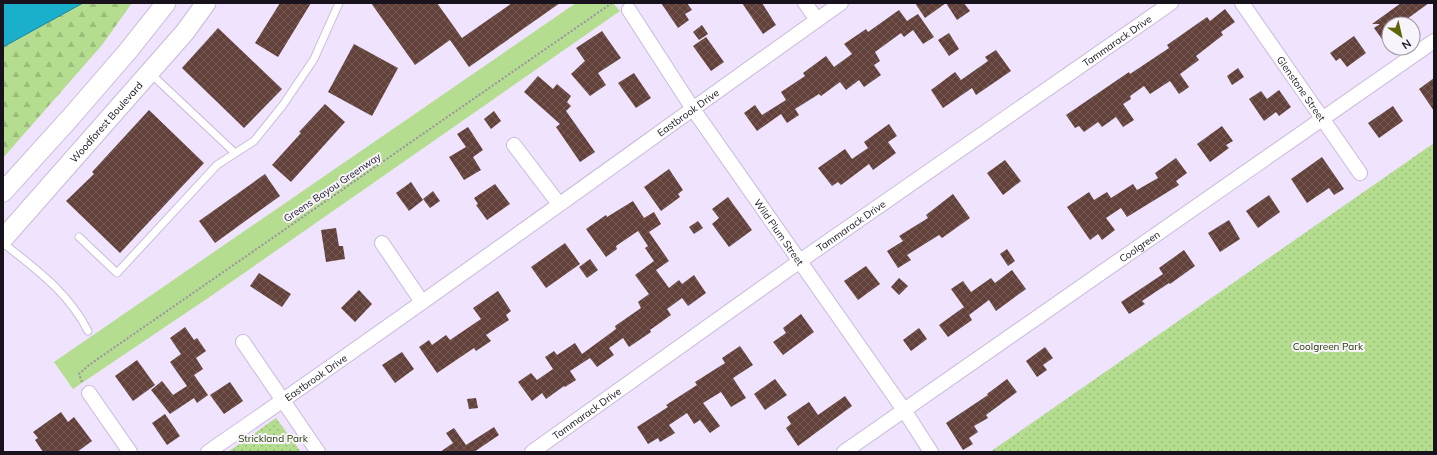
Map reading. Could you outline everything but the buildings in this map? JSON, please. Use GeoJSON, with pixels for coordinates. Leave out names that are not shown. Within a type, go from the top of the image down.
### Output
{"type":"FeatureCollection","features":[{"type":"Feature","properties":{"kind":"main road"},"geometry":{"type":"LineString","coordinates":[[3,192],[128,51],[166,3]]}},
{"type":"Feature","properties":{"kind":"main road","name":"Woodforest Boulevard"},"geometry":{"type":"LineString","coordinates":[[3,239],[150,73],[185,32],[206,3]]}},
{"type":"Feature","properties":{"kind":"main road"},"geometry":{"type":"LineString","coordinates":[[128,51],[150,73]]}},
{"type":"Feature","properties":{"kind":"street"},"geometry":{"type":"LineString","coordinates":[[805,3],[817,20]]}},
{"type":"Feature","properties":{"kind":"street","name":"Eastbrook Drive"},"geometry":{"type":"LineString","coordinates":[[208,452],[422,302],[841,3]]}},
{"type":"Feature","properties":{"kind":"street","name":"Tammarack Drive"},"geometry":{"type":"LineString","coordinates":[[532,452],[800,261],[1171,3]]}},
{"type":"Feature","properties":{"kind":"street","name":"Glenstone Street"},"geometry":{"type":"LineString","coordinates":[[1242,3],[1360,173]]}},
{"type":"Feature","properties":{"kind":"street","name":"Wild Plum Street"},"geometry":{"type":"LineString","coordinates":[[629,10],[693,109],[904,410],[931,452]]}},
{"type":"Feature","properties":{"kind":"street","name":"Coolgreen"},"geometry":{"type":"LineString","coordinates":[[844,452],[1434,41]]}},
{"type":"Feature","properties":{"kind":"street"},"geometry":{"type":"LineString","coordinates":[[514,145],[560,204]]}},
{"type":"Feature","properties":{"kind":"street"},"geometry":{"type":"LineString","coordinates":[[382,243],[422,302]]}},
{"type":"Feature","properties":{"kind":"street"},"geometry":{"type":"LineString","coordinates":[[244,342],[282,401],[318,452]]}},
{"type":"Feature","properties":{"kind":"street"},"geometry":{"type":"LineString","coordinates":[[88,393],[130,452]]}},
{"type":"Feature","properties":{"kind":"lane"},"geometry":{"type":"LineString","coordinates":[[79,237],[117,273],[217,165],[254,141],[283,105],[314,59],[339,3]]}},
{"type":"Feature","properties":{"kind":"lane"},"geometry":{"type":"LineString","coordinates":[[150,73],[235,154]]}},
{"type":"Feature","properties":{"kind":"lane"},"geometry":{"type":"LineString","coordinates":[[3,243],[59,289],[72,304],[88,331]]}},
{"type":"Feature","properties":{"kind":"path","name":"Greens Bayou Greenway"},"geometry":{"type":"LineString","coordinates":[[88,393],[79,374],[89,365],[612,3]]}},
{"type":"Feature","properties":{"kind":"green space"},"geometry":{"type":"Polygon","coordinates":[[[83,3],[132,3],[102,45],[3,158],[3,47],[83,3]]]}},
{"type":"Feature","properties":{"kind":"green space"},"geometry":{"type":"Polygon","coordinates":[[[576,3],[613,3],[620,11],[211,296],[73,389],[54,362],[576,3]]]}},
{"type":"Feature","properties":{"kind":"green space","name":"Coolgreen Park"},"geometry":{"type":"Polygon","coordinates":[[[1434,143],[1434,452],[990,452],[1434,143]]]}},
{"type":"Feature","properties":{"kind":"green space","name":"Strickland Park"},"geometry":{"type":"Polygon","coordinates":[[[276,418],[301,452],[228,452],[276,418]]]}},
{"type":"Feature","properties":{"kind":"water"},"geometry":{"type":"Polygon","coordinates":[[[3,3],[83,3],[3,47],[3,3]]]}}]}
